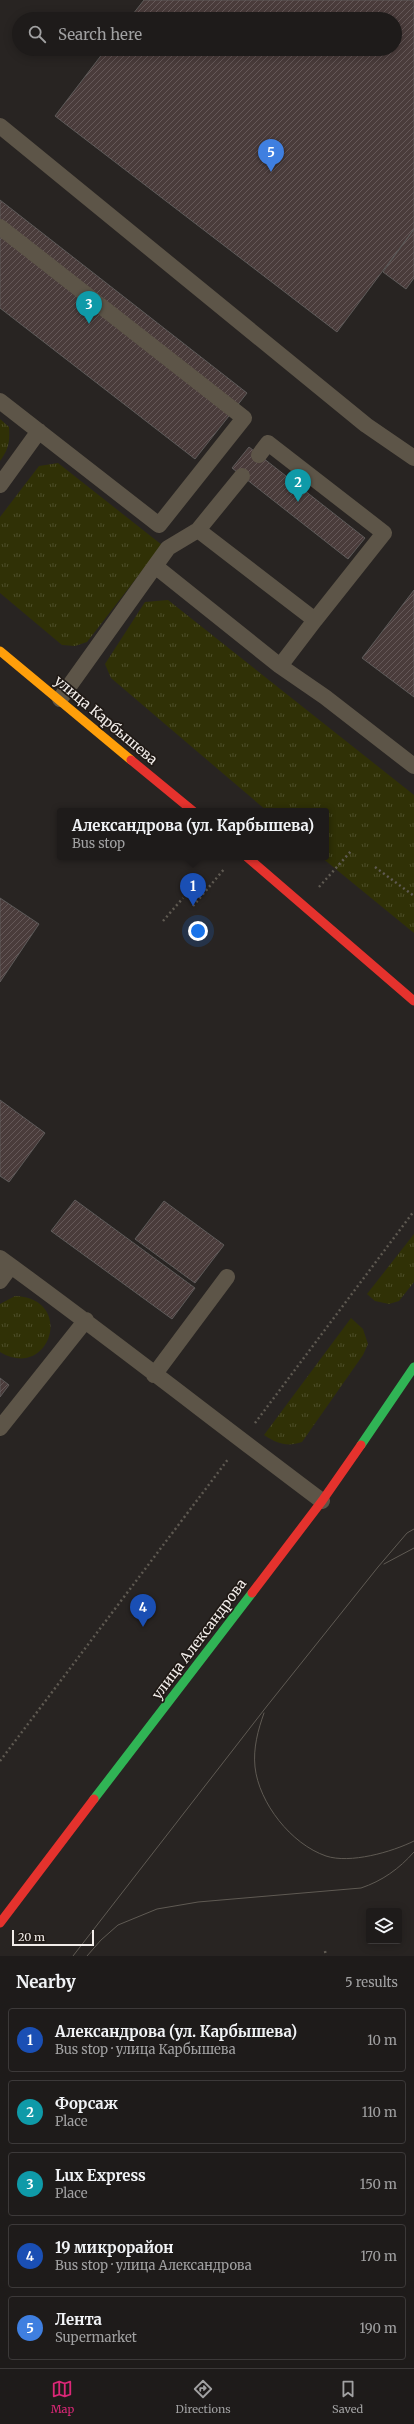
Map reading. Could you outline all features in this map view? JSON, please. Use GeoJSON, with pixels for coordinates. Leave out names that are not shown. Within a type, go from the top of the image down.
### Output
{"type":"FeatureCollection","features":[{"type":"Feature","properties":{"kind":"main road","name":"улица Карбышева"},"geometry":{"type":"LineString","coordinates":[[0,651],[60,699],[189,808]]}},
{"type":"Feature","properties":{"kind":"main road"},"geometry":{"type":"LineString","coordinates":[[250,860],[303,906],[411,993]]}},
{"type":"Feature","properties":{"kind":"main road","name":"улица Александрова"},"geometry":{"type":"LineString","coordinates":[[0,1923],[322,1500],[414,1368]]}},
{"type":"Feature","properties":{"kind":"lane"},"geometry":{"type":"LineString","coordinates":[[0,126],[366,425],[414,458]]}},
{"type":"Feature","properties":{"kind":"lane"},"geometry":{"type":"LineString","coordinates":[[0,227],[244,418],[159,525],[0,401]]}},
{"type":"Feature","properties":{"kind":"lane"},"geometry":{"type":"LineString","coordinates":[[0,485],[39,432]]}},
{"type":"Feature","properties":{"kind":"lane"},"geometry":{"type":"LineString","coordinates":[[259,455],[268,443],[384,533],[280,666]]}},
{"type":"Feature","properties":{"kind":"lane"},"geometry":{"type":"LineString","coordinates":[[60,699],[168,548],[198,530],[242,476]]}},
{"type":"Feature","properties":{"kind":"lane"},"geometry":{"type":"LineString","coordinates":[[198,530],[315,620]]}},
{"type":"Feature","properties":{"kind":"lane"},"geometry":{"type":"LineString","coordinates":[[154,566],[280,666],[326,698],[414,766]]}},
{"type":"Feature","properties":{"kind":"lane"},"geometry":{"type":"LineString","coordinates":[[0,1281],[6,1262],[86,1320],[154,1375],[322,1500]]}},
{"type":"Feature","properties":{"kind":"lane"},"geometry":{"type":"LineString","coordinates":[[154,1375],[227,1278]]}},
{"type":"Feature","properties":{"kind":"lane"},"geometry":{"type":"LineString","coordinates":[[0,1428],[86,1320]]}},
{"type":"Feature","properties":{"kind":"path"},"geometry":{"type":"LineString","coordinates":[[303,906],[352,850]]}},
{"type":"Feature","properties":{"kind":"path"},"geometry":{"type":"LineString","coordinates":[[193,906],[230,862]]}},
{"type":"Feature","properties":{"kind":"path"},"geometry":{"type":"LineString","coordinates":[[375,867],[414,896]]}},
{"type":"Feature","properties":{"kind":"path"},"geometry":{"type":"LineString","coordinates":[[163,921],[183,898]]}},
{"type":"Feature","properties":{"kind":"path"},"geometry":{"type":"LineString","coordinates":[[0,1761],[414,1211]]}},
{"type":"Feature","properties":{"kind":"path"},"geometry":{"type":"LineString","coordinates":[[325,1951],[326,1956]]}},
{"type":"Feature","properties":{"kind":"green space"},"geometry":{"type":"Polygon","coordinates":[[[0,419],[9,427],[9,437],[7,449],[0,461],[0,419]]]}},
{"type":"Feature","properties":{"kind":"green space"},"geometry":{"type":"Polygon","coordinates":[[[58,463],[162,545],[87,642],[75,646],[62,645],[0,593],[0,517],[39,466],[58,463]]]}},
{"type":"Feature","properties":{"kind":"green space"},"geometry":{"type":"Polygon","coordinates":[[[168,600],[414,795],[414,933],[325,860],[329,860],[329,808],[263,808],[111,678],[105,664],[145,602],[168,600]]]}},
{"type":"Feature","properties":{"kind":"green space"},"geometry":{"type":"Polygon","coordinates":[[[414,1234],[414,1282],[399,1301],[389,1304],[375,1301],[367,1294],[414,1234]]]}},
{"type":"Feature","properties":{"kind":"green space"},"geometry":{"type":"Polygon","coordinates":[[[15,1296],[34,1300],[45,1310],[50,1323],[49,1336],[43,1348],[32,1356],[18,1358],[0,1352],[0,1304],[15,1296]]]}},
{"type":"Feature","properties":{"kind":"green space"},"geometry":{"type":"Polygon","coordinates":[[[351,1318],[363,1329],[368,1344],[363,1355],[302,1442],[297,1444],[283,1444],[264,1435],[351,1318]]]}},
{"type":"Feature","properties":{"kind":"building"},"geometry":{"type":"Polygon","coordinates":[[[144,0],[414,0],[414,229],[337,332],[55,116],[101,56],[402,56],[402,12],[135,12],[144,0]]]}},
{"type":"Feature","properties":{"kind":"building"},"geometry":{"type":"Polygon","coordinates":[[[0,200],[247,393],[195,459],[0,308],[0,200]]]}},
{"type":"Feature","properties":{"kind":"building"},"geometry":{"type":"Polygon","coordinates":[[[414,229],[414,278],[406,289],[383,272],[414,229]]]}},
{"type":"Feature","properties":{"kind":"building"},"geometry":{"type":"Polygon","coordinates":[[[249,447],[365,538],[348,559],[232,468],[249,447]]]}},
{"type":"Feature","properties":{"kind":"building"},"geometry":{"type":"Polygon","coordinates":[[[414,590],[414,697],[362,658],[414,590]]]}},
{"type":"Feature","properties":{"kind":"building"},"geometry":{"type":"Polygon","coordinates":[[[0,898],[39,924],[0,982],[0,898]]]}},
{"type":"Feature","properties":{"kind":"building"},"geometry":{"type":"Polygon","coordinates":[[[0,1100],[45,1133],[9,1182],[0,1176],[0,1100]]]}},
{"type":"Feature","properties":{"kind":"building"},"geometry":{"type":"Polygon","coordinates":[[[75,1200],[195,1288],[172,1319],[51,1231],[75,1200]]]}},
{"type":"Feature","properties":{"kind":"building"},"geometry":{"type":"Polygon","coordinates":[[[164,1201],[224,1245],[195,1283],[135,1239],[164,1201]]]}},
{"type":"Feature","properties":{"kind":"building"},"geometry":{"type":"Polygon","coordinates":[[[0,1378],[9,1385],[0,1397],[0,1378]]]}},
{"type":"Feature","properties":{"kind":"tram line"},"geometry":{"type":"LineString","coordinates":[[73,1956],[267,1706],[378,1567],[407,1533],[414,1529]]}},
{"type":"Feature","properties":{"kind":"tram line"},"geometry":{"type":"LineString","coordinates":[[384,1564],[414,1548]]}},
{"type":"Feature","properties":{"kind":"tram line"},"geometry":{"type":"LineString","coordinates":[[264,1713],[255,1746],[255,1767],[258,1781],[270,1808],[289,1832],[313,1850],[326,1856],[347,1859],[383,1853],[414,1841]]}},
{"type":"Feature","properties":{"kind":"tram line"},"geometry":{"type":"LineString","coordinates":[[87,1956],[101,1940],[118,1925],[157,1909],[198,1902],[361,1888],[390,1874],[414,1852]]}},
{"type":"Feature","properties":{"kind":"traffic: fast"},"geometry":{"type":"LineString","coordinates":[[361,1445],[414,1367]]}},
{"type":"Feature","properties":{"kind":"traffic: fast"},"geometry":{"type":"LineString","coordinates":[[94,1799],[252,1593]]}},
{"type":"Feature","properties":{"kind":"traffic: slow"},"geometry":{"type":"LineString","coordinates":[[0,651],[131,760]]}},
{"type":"Feature","properties":{"kind":"traffic: jam"},"geometry":{"type":"LineString","coordinates":[[131,760],[189,808]]}},
{"type":"Feature","properties":{"kind":"traffic: jam"},"geometry":{"type":"LineString","coordinates":[[250,860],[414,1001]]}},
{"type":"Feature","properties":{"kind":"traffic: jam"},"geometry":{"type":"LineString","coordinates":[[252,1593],[322,1501],[361,1445]]}},
{"type":"Feature","properties":{"kind":"traffic: jam"},"geometry":{"type":"LineString","coordinates":[[0,1923],[94,1799]]}},
{"type":"Feature","properties":{"kind":"place","name":"Лента"},"geometry":{"type":"Point","coordinates":[271,172]}},
{"type":"Feature","properties":{"kind":"place","name":"Lux Express"},"geometry":{"type":"Point","coordinates":[89,324]}},
{"type":"Feature","properties":{"kind":"place","name":"Форсаж"},"geometry":{"type":"Point","coordinates":[298,502]}},
{"type":"Feature","properties":{"kind":"place","name":"Александрова (ул. Карбышева)"},"geometry":{"type":"Point","coordinates":[193,906]}},
{"type":"Feature","properties":{"kind":"place","name":"19 микрорайон"},"geometry":{"type":"Point","coordinates":[143,1627]}}]}
